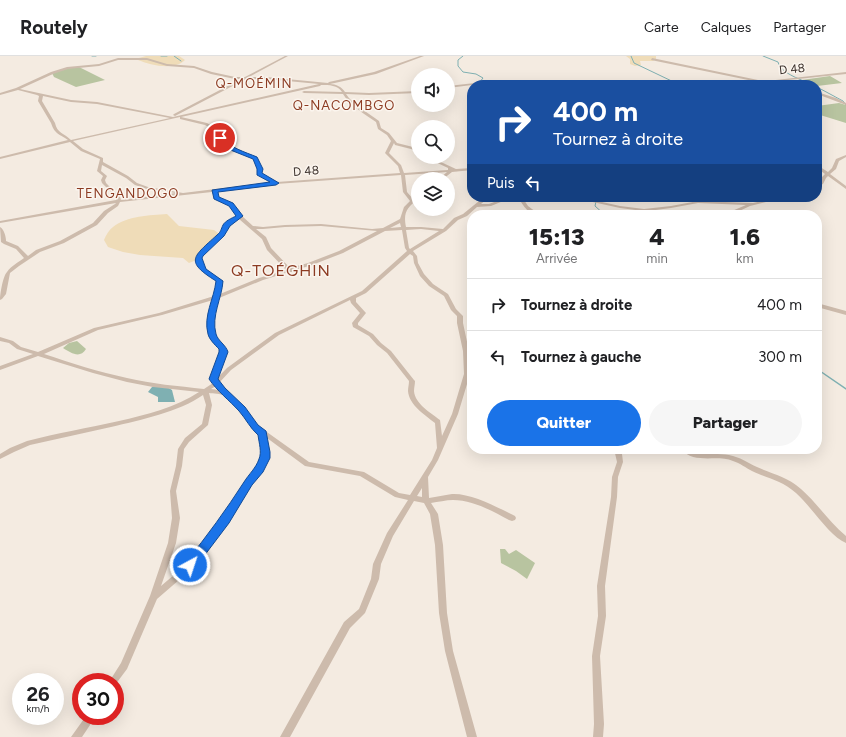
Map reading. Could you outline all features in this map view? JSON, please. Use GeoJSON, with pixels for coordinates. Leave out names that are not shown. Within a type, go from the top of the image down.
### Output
{"type":"FeatureCollection","features":[{"type":"Feature","properties":{"kind":"street"},"geometry":{"type":"LineString","coordinates":[[0,94],[18,89],[52,73],[68,68],[90,66],[128,56]]}},
{"type":"Feature","properties":{"kind":"street"},"geometry":{"type":"LineString","coordinates":[[175,117],[244,78],[287,56]]}},
{"type":"Feature","properties":{"kind":"street"},"geometry":{"type":"LineString","coordinates":[[0,158],[71,140],[375,73],[424,56]]}},
{"type":"Feature","properties":{"kind":"street"},"geometry":{"type":"LineString","coordinates":[[118,59],[147,59],[167,65],[194,67],[225,76],[266,78],[334,85],[343,91],[354,104],[378,122],[379,128],[388,134],[396,144],[411,148]]}},
{"type":"Feature","properties":{"kind":"street"},"geometry":{"type":"LineString","coordinates":[[652,59],[746,80]]}},
{"type":"Feature","properties":{"kind":"street","name":"D 48"},"geometry":{"type":"LineString","coordinates":[[783,80],[846,73]]}},
{"type":"Feature","properties":{"kind":"street"},"geometry":{"type":"LineString","coordinates":[[343,91],[342,85],[348,79]]}},
{"type":"Feature","properties":{"kind":"street"},"geometry":{"type":"LineString","coordinates":[[575,80],[606,80]]}},
{"type":"Feature","properties":{"kind":"street"},"geometry":{"type":"LineString","coordinates":[[455,86],[467,84]]}},
{"type":"Feature","properties":{"kind":"street"},"geometry":{"type":"LineString","coordinates":[[18,89],[71,101],[96,103],[206,124],[216,130],[224,144],[257,159],[260,169],[259,173],[276,183]]}},
{"type":"Feature","properties":{"kind":"street"},"geometry":{"type":"LineString","coordinates":[[290,92],[343,91],[369,94],[411,92]]}},
{"type":"Feature","properties":{"kind":"street"},"geometry":{"type":"LineString","coordinates":[[38,94],[41,96],[40,101],[59,134],[71,140],[82,150],[102,159],[102,163],[127,177],[136,184],[147,188],[195,194]]}},
{"type":"Feature","properties":{"kind":"street"},"geometry":{"type":"LineString","coordinates":[[822,95],[846,104]]}},
{"type":"Feature","properties":{"kind":"street"},"geometry":{"type":"LineString","coordinates":[[393,141],[387,153],[400,166],[404,175],[405,190],[411,196]]}},
{"type":"Feature","properties":{"kind":"street"},"geometry":{"type":"LineString","coordinates":[[822,183],[824,177],[834,169],[837,160],[846,155]]}},
{"type":"Feature","properties":{"kind":"street"},"geometry":{"type":"LineString","coordinates":[[0,298],[3,294],[8,273],[16,265],[38,251],[62,242],[95,224],[106,212],[117,205],[119,198],[104,183],[103,180],[105,176],[99,171],[102,163]]}},
{"type":"Feature","properties":{"kind":"street"},"geometry":{"type":"LineString","coordinates":[[440,164],[450,169],[447,172]]}},
{"type":"Feature","properties":{"kind":"street","name":"D 48"},"geometry":{"type":"LineString","coordinates":[[0,222],[118,202],[195,194],[276,183],[404,175],[450,169],[467,169]]}},
{"type":"Feature","properties":{"kind":"street"},"geometry":{"type":"LineString","coordinates":[[822,170],[846,188]]}},
{"type":"Feature","properties":{"kind":"street"},"geometry":{"type":"LineString","coordinates":[[214,191],[216,198],[231,205],[255,232],[264,238],[269,249],[290,271]]}},
{"type":"Feature","properties":{"kind":"street"},"geometry":{"type":"LineString","coordinates":[[471,210],[481,202]]}},
{"type":"Feature","properties":{"kind":"street"},"geometry":{"type":"LineString","coordinates":[[476,206],[490,205],[498,202]]}},
{"type":"Feature","properties":{"kind":"street"},"geometry":{"type":"LineString","coordinates":[[523,202],[526,207],[530,210]]}},
{"type":"Feature","properties":{"kind":"street"},"geometry":{"type":"LineString","coordinates":[[599,202],[620,207],[644,210],[698,202],[754,204]]}},
{"type":"Feature","properties":{"kind":"street"},"geometry":{"type":"LineString","coordinates":[[738,210],[763,202]]}},
{"type":"Feature","properties":{"kind":"street"},"geometry":{"type":"LineString","coordinates":[[285,737],[347,625],[362,611],[375,579],[377,564],[390,535],[425,478],[440,450],[455,414],[467,374],[466,351],[460,316],[454,310],[446,295],[431,285],[422,275],[416,263],[416,256],[407,248],[405,228],[402,220],[405,209],[411,204]]}},
{"type":"Feature","properties":{"kind":"street"},"geometry":{"type":"LineString","coordinates":[[0,457],[29,443],[136,419],[166,410],[196,397],[216,383],[230,370],[277,334],[364,292],[410,251],[444,230],[446,227],[467,213]]}},
{"type":"Feature","properties":{"kind":"street"},"geometry":{"type":"LineString","coordinates":[[240,216],[227,225],[226,230],[198,258],[200,266],[203,270],[220,281],[213,305],[212,335],[223,349],[223,352],[214,379],[225,393],[242,409],[255,427],[307,464],[362,474],[397,495],[426,500],[452,497],[464,498],[488,506],[512,518]]}},
{"type":"Feature","properties":{"kind":"street"},"geometry":{"type":"LineString","coordinates":[[0,368],[96,329],[160,314],[216,297],[262,279],[290,271],[334,255],[402,220]]}},
{"type":"Feature","properties":{"kind":"street"},"geometry":{"type":"LineString","coordinates":[[251,227],[263,228],[321,225],[381,230],[405,228],[444,230]]}},
{"type":"Feature","properties":{"kind":"street"},"geometry":{"type":"LineString","coordinates":[[0,228],[4,238],[3,241],[13,245],[27,258]]}},
{"type":"Feature","properties":{"kind":"street"},"geometry":{"type":"LineString","coordinates":[[353,298],[356,306],[363,313],[355,323],[355,326],[371,335],[379,344],[390,352],[412,381],[411,391],[414,398],[421,408],[438,422],[440,450]]}},
{"type":"Feature","properties":{"kind":"street"},"geometry":{"type":"LineString","coordinates":[[822,306],[846,313]]}},
{"type":"Feature","properties":{"kind":"street"},"geometry":{"type":"LineString","coordinates":[[0,339],[11,342],[19,348],[40,353],[66,364],[95,372],[137,382],[225,393]]}},
{"type":"Feature","properties":{"kind":"street"},"geometry":{"type":"LineString","coordinates":[[119,673],[124,666],[154,597],[172,543],[176,518],[173,491],[179,466],[180,449],[187,440],[205,425],[209,405],[205,391]]}},
{"type":"Feature","properties":{"kind":"street"},"geometry":{"type":"LineString","coordinates":[[154,597],[190,565],[200,554],[259,469],[265,458],[263,434]]}},
{"type":"Feature","properties":{"kind":"street"},"geometry":{"type":"LineString","coordinates":[[598,737],[599,724],[596,656],[602,616],[601,586],[614,497],[615,478],[620,462],[619,454]]}},
{"type":"Feature","properties":{"kind":"street"},"geometry":{"type":"LineString","coordinates":[[691,454],[698,456],[736,458],[755,469],[782,480],[806,498],[825,520],[846,540]]}},
{"type":"Feature","properties":{"kind":"street"},"geometry":{"type":"LineString","coordinates":[[425,478],[426,500],[434,514],[439,545],[443,613],[449,651],[472,737]]}},
{"type":"Feature","properties":{"kind":"street"},"geometry":{"type":"LineString","coordinates":[[76,737],[85,725]]}},
{"type":"Feature","properties":{"kind":"green space"},"geometry":{"type":"Polygon","coordinates":[[[79,67],[105,80],[76,87],[54,77],[52,73],[68,68],[79,67]]]}},
{"type":"Feature","properties":{"kind":"green space"},"geometry":{"type":"Polygon","coordinates":[[[830,76],[842,83],[822,85],[822,80],[802,80],[830,76]]]}},
{"type":"Feature","properties":{"kind":"green space"},"geometry":{"type":"Polygon","coordinates":[[[839,103],[846,105],[846,123],[822,116],[822,105],[839,103]]]}},
{"type":"Feature","properties":{"kind":"green space"},"geometry":{"type":"Polygon","coordinates":[[[77,341],[86,349],[81,354],[69,352],[63,348],[69,343],[77,341]]]}},
{"type":"Feature","properties":{"kind":"green space"},"geometry":{"type":"Polygon","coordinates":[[[500,549],[505,549],[509,554],[516,550],[535,563],[527,579],[501,563],[500,549]]]}},
{"type":"Feature","properties":{"kind":"sand"},"geometry":{"type":"Polygon","coordinates":[[[146,56],[179,56],[185,60],[175,65],[162,66],[149,64],[138,60],[139,58],[146,56]]]}},
{"type":"Feature","properties":{"kind":"sand"},"geometry":{"type":"Polygon","coordinates":[[[626,56],[656,56],[656,59],[653,61],[640,61],[641,65],[635,66],[630,64],[630,59],[626,56]]]}},
{"type":"Feature","properties":{"kind":"sand"},"geometry":{"type":"Polygon","coordinates":[[[167,214],[179,226],[214,230],[221,235],[204,254],[189,263],[183,258],[140,255],[123,252],[108,247],[104,240],[112,228],[125,220],[167,214]]]}},
{"type":"Feature","properties":{"kind":"water"},"geometry":{"type":"Polygon","coordinates":[[[152,387],[167,387],[172,390],[175,402],[158,402],[158,397],[148,392],[152,387]]]}},
{"type":"Feature","properties":{"kind":"waterway"},"geometry":{"type":"LineString","coordinates":[[161,56],[167,56]]}},
{"type":"Feature","properties":{"kind":"waterway"},"geometry":{"type":"LineString","coordinates":[[174,56],[181,61]]}},
{"type":"Feature","properties":{"kind":"waterway"},"geometry":{"type":"LineString","coordinates":[[463,56],[458,60],[458,66],[463,72],[476,74],[483,78],[481,80]]}},
{"type":"Feature","properties":{"kind":"waterway"},"geometry":{"type":"LineString","coordinates":[[631,56],[634,63],[670,80]]}},
{"type":"Feature","properties":{"kind":"waterway"},"geometry":{"type":"LineString","coordinates":[[763,56],[778,62],[783,70],[800,80]]}},
{"type":"Feature","properties":{"kind":"waterway"},"geometry":{"type":"LineString","coordinates":[[822,90],[843,101],[846,105]]}},
{"type":"Feature","properties":{"kind":"waterway"},"geometry":{"type":"LineString","coordinates":[[596,202],[595,206],[599,210]]}},
{"type":"Feature","properties":{"kind":"waterway"},"geometry":{"type":"LineString","coordinates":[[822,372],[846,389]]}},
{"type":"Feature","properties":{"kind":"district","name":"Q-MOÉMIN"},"geometry":{"type":"Point","coordinates":[254,83]}},
{"type":"Feature","properties":{"kind":"district","name":"Q-NACOMBGO"},"geometry":{"type":"Point","coordinates":[344,105]}},
{"type":"Feature","properties":{"kind":"district","name":"TENGANDOGO"},"geometry":{"type":"Point","coordinates":[128,193]}},
{"type":"Feature","properties":{"kind":"district","name":"Q-TOÉGHIN"},"geometry":{"type":"Point","coordinates":[281,270]}},
{"type":"Feature","properties":{"kind":"route"},"geometry":{"type":"LineString","coordinates":[[190,565],[225,520],[265,458],[263,434],[255,427],[242,409],[222,390],[214,379],[223,352],[223,349],[212,335],[211,325],[213,305],[219,289],[220,281],[203,270],[200,266],[198,258],[226,230],[227,225],[240,216],[231,205],[216,198],[214,191],[276,183],[259,173],[260,169],[257,159],[230,148],[224,144],[220,138]]}}]}
